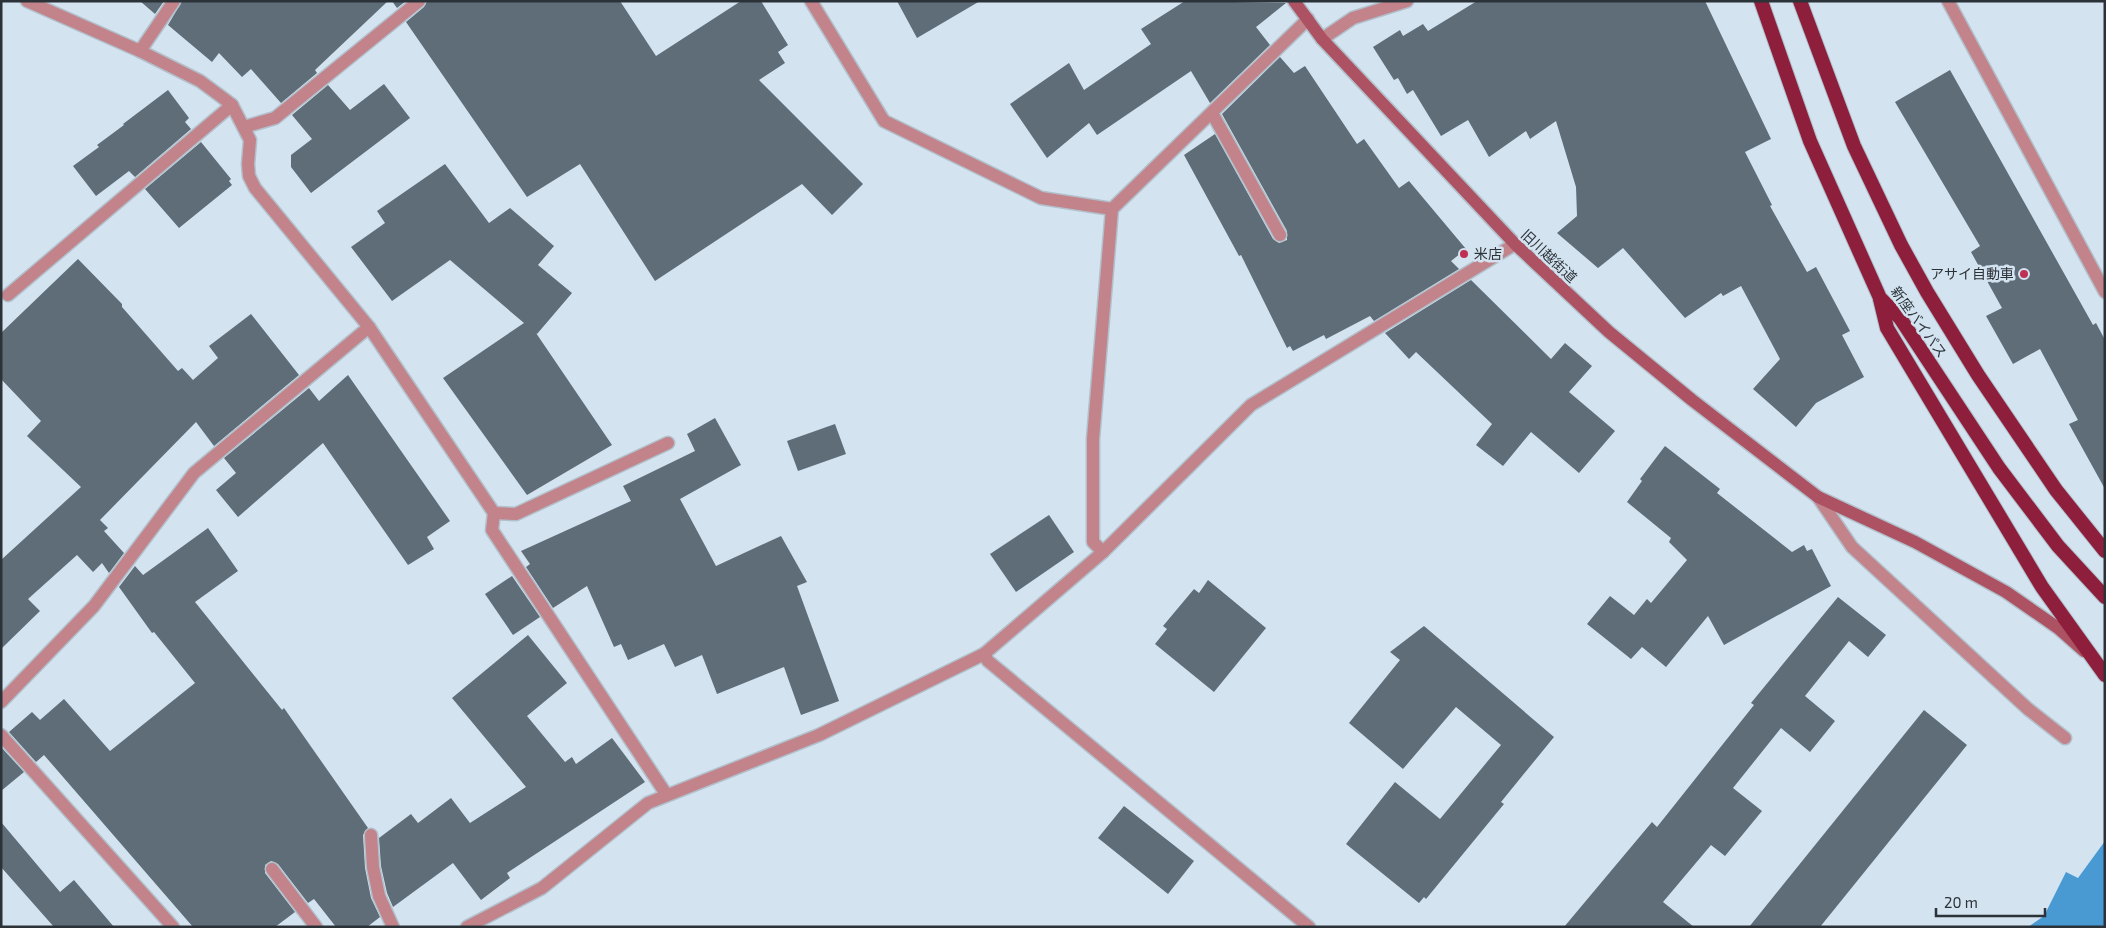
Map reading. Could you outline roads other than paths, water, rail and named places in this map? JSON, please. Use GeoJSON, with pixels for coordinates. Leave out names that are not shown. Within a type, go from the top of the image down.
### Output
{"type":"FeatureCollection","features":[{"type":"Feature","properties":{"kind":"highway","name":"新座バイパス"},"geometry":{"type":"LineString","coordinates":[[1760,1],[1810,141],[1880,298],[1900,318],[2005,476],[2058,546],[2105,597]]}},
{"type":"Feature","properties":{"kind":"highway","name":"新座バイパス"},"geometry":{"type":"LineString","coordinates":[[1800,1],[1854,146],[1901,245],[1926,292],[1978,375],[2056,490],[2105,550]]}},
{"type":"Feature","properties":{"kind":"highway"},"geometry":{"type":"LineString","coordinates":[[1880,298],[1887,328],[2042,587],[2103,672]]}},
{"type":"Feature","properties":{"kind":"main road","name":"旧川越街道"},"geometry":{"type":"LineString","coordinates":[[1294,1],[1322,39],[1515,244],[1609,332],[1692,400],[1818,497],[1915,542],[2006,592],[2058,628],[2085,651],[2103,672]]}},
{"type":"Feature","properties":{"kind":"street"},"geometry":{"type":"LineString","coordinates":[[27,1],[140,51],[200,81],[232,105],[250,140],[248,164],[250,176],[256,188],[368,327],[494,513],[492,530],[666,794]]}},
{"type":"Feature","properties":{"kind":"street"},"geometry":{"type":"LineString","coordinates":[[140,51],[174,1]]}},
{"type":"Feature","properties":{"kind":"street"},"geometry":{"type":"LineString","coordinates":[[244,127],[275,118],[419,1]]}},
{"type":"Feature","properties":{"kind":"street"},"geometry":{"type":"LineString","coordinates":[[811,1],[884,122],[1040,198],[1112,209]]}},
{"type":"Feature","properties":{"kind":"street"},"geometry":{"type":"LineString","coordinates":[[1322,39],[1353,18],[1407,1]]}},
{"type":"Feature","properties":{"kind":"street"},"geometry":{"type":"LineString","coordinates":[[1948,1],[2105,292]]}},
{"type":"Feature","properties":{"kind":"street"},"geometry":{"type":"LineString","coordinates":[[1103,552],[1093,542],[1093,439],[1112,209],[1308,19]]}},
{"type":"Feature","properties":{"kind":"street"},"geometry":{"type":"LineString","coordinates":[[8,295],[232,105]]}},
{"type":"Feature","properties":{"kind":"street"},"geometry":{"type":"LineString","coordinates":[[1212,112],[1280,235]]}},
{"type":"Feature","properties":{"kind":"street"},"geometry":{"type":"LineString","coordinates":[[467,927],[542,888],[648,803],[666,794],[819,735],[984,654],[1103,552],[1251,405],[1515,244]]}},
{"type":"Feature","properties":{"kind":"street"},"geometry":{"type":"LineString","coordinates":[[1,702],[94,606],[194,473],[368,327]]}},
{"type":"Feature","properties":{"kind":"street"},"geometry":{"type":"LineString","coordinates":[[494,513],[516,514],[668,443]]}},
{"type":"Feature","properties":{"kind":"street"},"geometry":{"type":"LineString","coordinates":[[1818,497],[1852,547],[2028,709],[2065,738]]}},
{"type":"Feature","properties":{"kind":"street"},"geometry":{"type":"LineString","coordinates":[[984,654],[988,661],[1309,927]]}},
{"type":"Feature","properties":{"kind":"street"},"geometry":{"type":"LineString","coordinates":[[1,735],[173,927]]}},
{"type":"Feature","properties":{"kind":"street"},"geometry":{"type":"LineString","coordinates":[[371,835],[373,867],[378,896],[393,927]]}},
{"type":"Feature","properties":{"kind":"street"},"geometry":{"type":"LineString","coordinates":[[272,869],[316,927]]}},
{"type":"Feature","properties":{"kind":"water"},"geometry":{"type":"Polygon","coordinates":[[[2105,841],[2105,927],[2028,927],[2044,916],[2066,872],[2078,878],[2105,841]]]}},
{"type":"Feature","properties":{"kind":"place","name":"米店"},"geometry":{"type":"Point","coordinates":[1464,254]}},
{"type":"Feature","properties":{"kind":"place","name":"アサイ自動車"},"geometry":{"type":"Point","coordinates":[2024,274]}}]}
